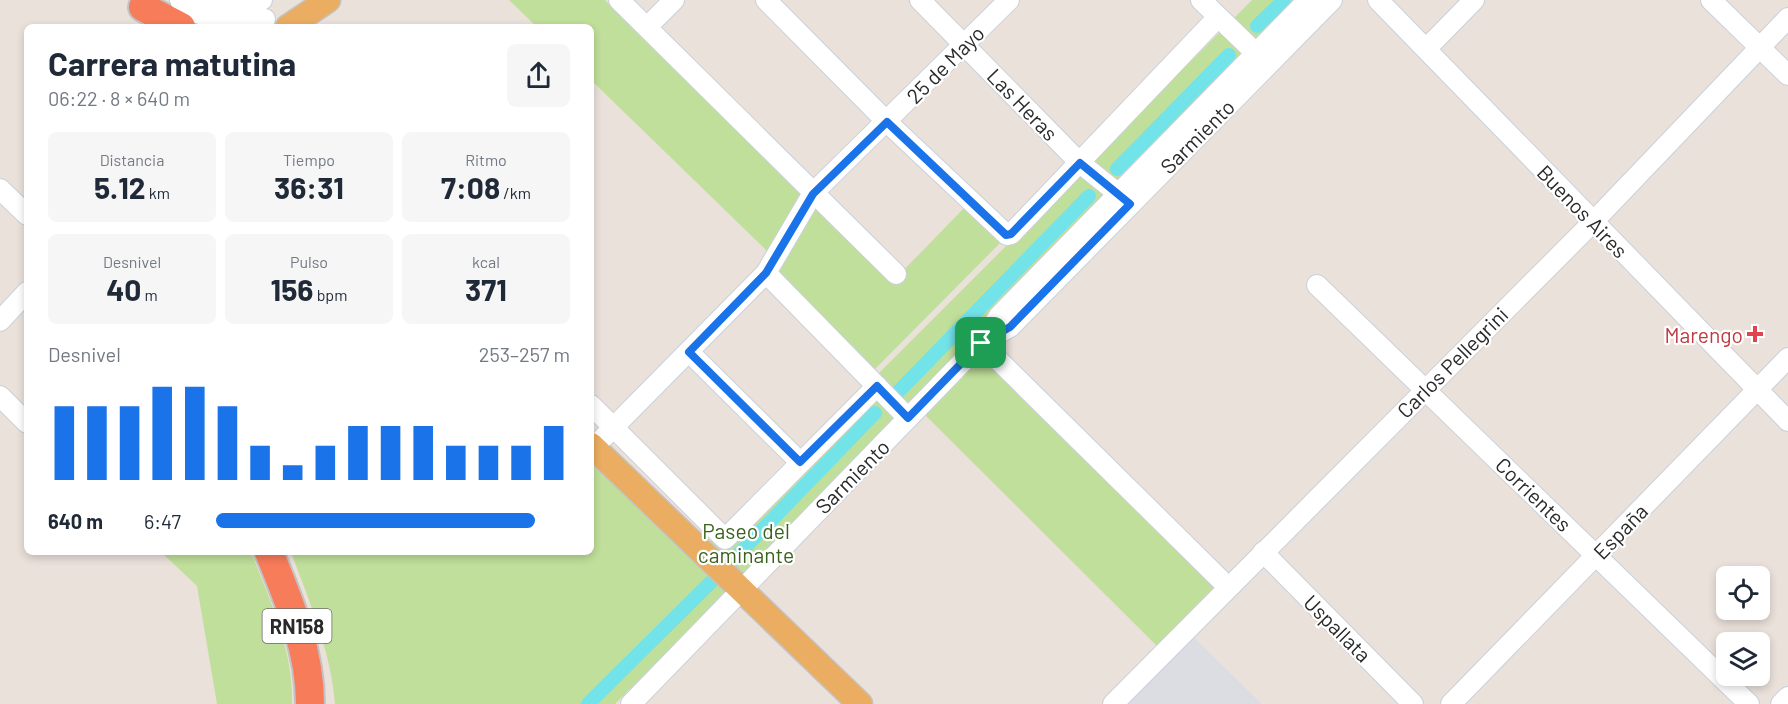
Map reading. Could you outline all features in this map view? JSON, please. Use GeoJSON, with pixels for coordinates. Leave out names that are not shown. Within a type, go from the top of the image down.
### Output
{"type":"FeatureCollection","features":[{"type":"Feature","properties":{"kind":"highway"},"geometry":{"type":"LineString","coordinates":[[146,11],[174,24]]}},
{"type":"Feature","properties":{"kind":"highway","name":"RN158"},"geometry":{"type":"LineString","coordinates":[[270,555],[290,604],[304,651],[310,704]]}},
{"type":"Feature","properties":{"kind":"main road"},"geometry":{"type":"LineString","coordinates":[[292,24],[327,1]]}},
{"type":"Feature","properties":{"kind":"main road"},"geometry":{"type":"LineString","coordinates":[[315,24],[327,1]]}},
{"type":"Feature","properties":{"kind":"main road"},"geometry":{"type":"LineString","coordinates":[[594,448],[860,704]]}},
{"type":"Feature","properties":{"kind":"street"},"geometry":{"type":"LineString","coordinates":[[180,0],[183,7],[194,14],[265,11]]}},
{"type":"Feature","properties":{"kind":"street"},"geometry":{"type":"LineString","coordinates":[[196,0],[265,11]]}},
{"type":"Feature","properties":{"kind":"street"},"geometry":{"type":"LineString","coordinates":[[619,0],[896,274]]}},
{"type":"Feature","properties":{"kind":"street"},"geometry":{"type":"LineString","coordinates":[[647,27],[674,0]]}},
{"type":"Feature","properties":{"kind":"street"},"geometry":{"type":"LineString","coordinates":[[766,0],[887,122],[1006,235],[1011,234],[1218,17]]}},
{"type":"Feature","properties":{"kind":"street","name":"Las Heras"},"geometry":{"type":"LineString","coordinates":[[920,0],[1080,163],[1124,199]]}},
{"type":"Feature","properties":{"kind":"street","name":"25 de Mayo"},"geometry":{"type":"LineString","coordinates":[[594,444],[614,428],[766,273],[813,194],[1009,0]]}},
{"type":"Feature","properties":{"kind":"street"},"geometry":{"type":"LineString","coordinates":[[1201,0],[1262,59],[1308,0]]}},
{"type":"Feature","properties":{"kind":"street","name":"Sarmiento"},"geometry":{"type":"LineString","coordinates":[[631,704],[981,343],[999,316],[1124,199],[1262,59],[1332,0]]}},
{"type":"Feature","properties":{"kind":"street","name":"Buenos Aires"},"geometry":{"type":"LineString","coordinates":[[1378,0],[1788,421]]}},
{"type":"Feature","properties":{"kind":"street"},"geometry":{"type":"LineString","coordinates":[[1427,48],[1474,0]]}},
{"type":"Feature","properties":{"kind":"street"},"geometry":{"type":"LineString","coordinates":[[1711,0],[1788,75]]}},
{"type":"Feature","properties":{"kind":"street","name":"Carlos Pellegrini"},"geometry":{"type":"LineString","coordinates":[[1113,704],[1426,387],[1593,222],[1788,18]]}},
{"type":"Feature","properties":{"kind":"street"},"geometry":{"type":"LineString","coordinates":[[0,189],[24,212]]}},
{"type":"Feature","properties":{"kind":"street"},"geometry":{"type":"LineString","coordinates":[[766,273],[908,418]]}},
{"type":"Feature","properties":{"kind":"street","name":"Corrientes"},"geometry":{"type":"LineString","coordinates":[[1317,285],[1426,387],[1749,704]]}},
{"type":"Feature","properties":{"kind":"street"},"geometry":{"type":"LineString","coordinates":[[0,321],[24,295]]}},
{"type":"Feature","properties":{"kind":"street"},"geometry":{"type":"LineString","coordinates":[[981,343],[1228,587]]}},
{"type":"Feature","properties":{"kind":"street"},"geometry":{"type":"LineString","coordinates":[[689,352],[800,462]]}},
{"type":"Feature","properties":{"kind":"street","name":"España"},"geometry":{"type":"LineString","coordinates":[[1451,704],[1788,358]]}},
{"type":"Feature","properties":{"kind":"street"},"geometry":{"type":"LineString","coordinates":[[594,408],[725,539],[877,386]]}},
{"type":"Feature","properties":{"kind":"street"},"geometry":{"type":"LineString","coordinates":[[0,396],[24,420]]}},
{"type":"Feature","properties":{"kind":"street","name":"Uspallata"},"geometry":{"type":"LineString","coordinates":[[1263,552],[1413,704]]}},
{"type":"Feature","properties":{"kind":"street"},"geometry":{"type":"LineString","coordinates":[[1781,704],[1788,697]]}},
{"type":"Feature","properties":{"kind":"shaded area"},"geometry":{"type":"Polygon","coordinates":[[[1193,637],[1262,704],[1126,704],[1193,637]]]}},
{"type":"Feature","properties":{"kind":"green space"},"geometry":{"type":"Polygon","coordinates":[[[509,0],[605,0],[800,194],[768,252],[594,83],[594,24],[534,24],[509,0]]]}},
{"type":"Feature","properties":{"kind":"green space","name":"Paseo del caminante"},"geometry":{"type":"Polygon","coordinates":[[[1252,0],[1314,0],[744,579],[708,544],[1252,0]]]}},
{"type":"Feature","properties":{"kind":"green space"},"geometry":{"type":"Polygon","coordinates":[[[814,200],[895,279],[968,204],[1004,239],[872,372],[774,273],[814,200]]]}},
{"type":"Feature","properties":{"kind":"green space"},"geometry":{"type":"Polygon","coordinates":[[[981,353],[1217,587],[1157,646],[922,412],[981,353]]]}},
{"type":"Feature","properties":{"kind":"green space","name":"Paseo del caminante"},"geometry":{"type":"Polygon","coordinates":[[[594,466],[726,593],[615,704],[335,704],[329,665],[312,608],[292,555],[594,555],[594,466]]]}},
{"type":"Feature","properties":{"kind":"green space"},"geometry":{"type":"Polygon","coordinates":[[[164,555],[252,555],[273,607],[285,646],[292,685],[292,704],[217,704],[197,586],[164,555]]]}},
{"type":"Feature","properties":{"kind":"waterway"},"geometry":{"type":"LineString","coordinates":[[1257,26],[1284,0]]}},
{"type":"Feature","properties":{"kind":"waterway"},"geometry":{"type":"LineString","coordinates":[[1117,169],[1229,55]]}},
{"type":"Feature","properties":{"kind":"waterway"},"geometry":{"type":"LineString","coordinates":[[897,393],[1089,196]]}},
{"type":"Feature","properties":{"kind":"waterway"},"geometry":{"type":"LineString","coordinates":[[734,559],[875,413]]}},
{"type":"Feature","properties":{"kind":"waterway"},"geometry":{"type":"LineString","coordinates":[[588,704],[711,582]]}},
{"type":"Feature","properties":{"kind":"place","name":"Marengo"},"geometry":{"type":"Point","coordinates":[1755,334]}},
{"type":"Feature","properties":{"kind":"route"},"geometry":{"type":"LineString","coordinates":[[887,122],[1006,235],[1011,234],[1080,163],[1130,204],[1010,327],[981,343],[908,418],[877,386],[800,462],[689,352],[766,273],[813,194],[887,122]]}}]}
